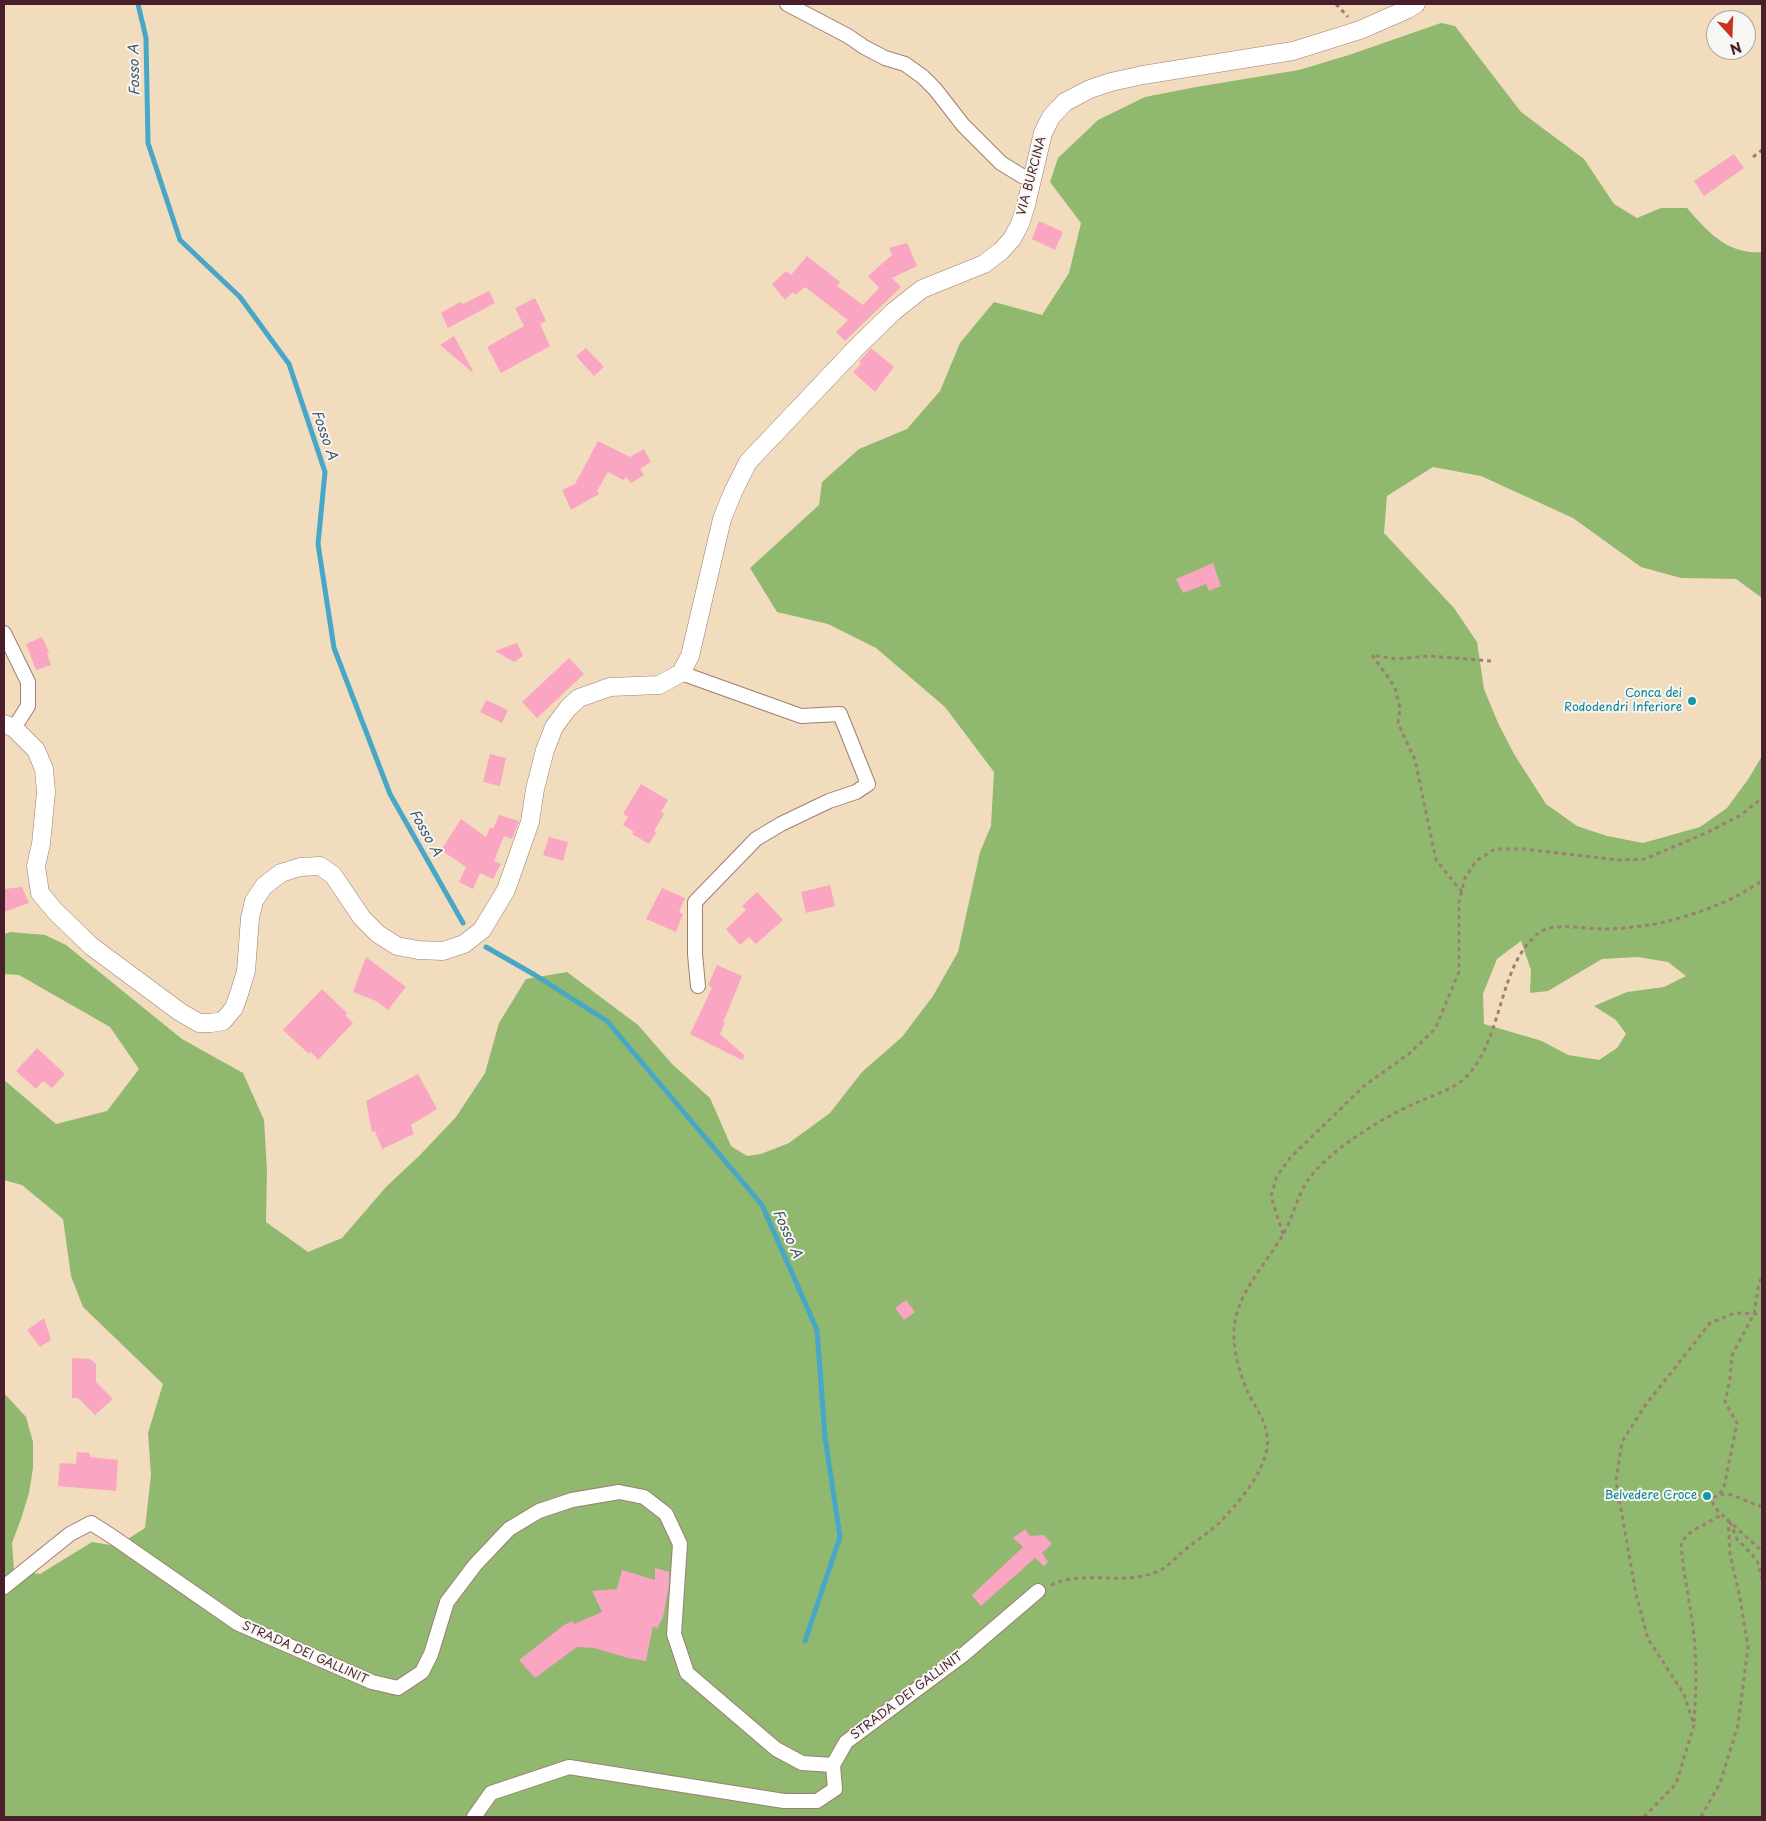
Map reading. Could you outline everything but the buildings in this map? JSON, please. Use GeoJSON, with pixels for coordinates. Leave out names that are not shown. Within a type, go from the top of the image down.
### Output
{"type":"FeatureCollection","features":[{"type":"Feature","properties":{"kind":"street"},"geometry":{"type":"LineString","coordinates":[[787,4],[885,58],[905,64],[923,77],[935,89],[963,125],[1001,163],[1022,176],[1033,177]]}},
{"type":"Feature","properties":{"kind":"street","name":"VIA BURCINA"},"geometry":{"type":"LineString","coordinates":[[681,673],[690,656],[722,519],[748,462],[858,346],[893,312],[922,290],[984,264],[1001,251],[1012,239],[1020,224],[1044,133],[1051,117],[1065,102],[1090,89],[1111,82],[1293,51],[1360,30],[1416,4]]}},
{"type":"Feature","properties":{"kind":"street"},"geometry":{"type":"LineString","coordinates":[[4,633],[28,682],[28,706],[9,726],[36,750],[44,769],[46,792],[41,844],[36,866],[40,893],[55,911],[91,946],[180,1012],[199,1022],[223,1021],[234,1008],[246,971],[250,918],[254,901],[264,886],[281,873],[300,867],[320,866],[333,875],[362,918],[378,934],[397,946],[418,950],[443,951],[464,944],[482,930],[506,890],[530,822],[535,789],[545,750],[554,727],[568,708],[579,698],[610,686],[659,685],[681,673],[801,716],[840,714],[868,784],[856,792],[829,801],[781,824],[756,839],[695,902],[695,954],[698,986]]}},
{"type":"Feature","properties":{"kind":"street","name":"STRADA DEI GALLINIT"},"geometry":{"type":"LineString","coordinates":[[4,1587],[70,1534],[91,1523],[237,1623],[372,1682],[398,1688],[422,1672],[431,1654],[447,1602],[475,1565],[509,1529],[539,1511],[572,1500],[619,1492],[644,1497],[666,1514],[680,1544],[674,1634],[687,1674],[776,1749],[802,1763],[833,1765],[846,1742],[963,1655],[1038,1591]]}},
{"type":"Feature","properties":{"kind":"street"},"geometry":{"type":"LineString","coordinates":[[474,1817],[491,1793],[569,1767],[784,1801],[816,1801],[835,1789],[833,1765]]}},
{"type":"Feature","properties":{"kind":"path"},"geometry":{"type":"LineString","coordinates":[[1753,157],[1762,150]]}},
{"type":"Feature","properties":{"kind":"path"},"geometry":{"type":"LineString","coordinates":[[1462,892],[1436,860],[1415,760],[1398,723],[1400,708],[1395,687],[1372,655],[1396,659],[1428,656],[1491,660]]}},
{"type":"Feature","properties":{"kind":"path"},"geometry":{"type":"LineString","coordinates":[[1283,1235],[1271,1196],[1277,1176],[1290,1158],[1364,1086],[1410,1053],[1435,1029],[1459,972],[1459,902],[1465,878],[1476,861],[1495,850],[1524,849],[1618,860],[1645,859],[1706,833],[1741,815],[1762,798]]}},
{"type":"Feature","properties":{"kind":"path"},"geometry":{"type":"LineString","coordinates":[[1038,1591],[1056,1583],[1081,1577],[1131,1579],[1148,1576],[1166,1567],[1217,1524],[1256,1477],[1266,1455],[1268,1436],[1262,1417],[1248,1393],[1239,1368],[1234,1336],[1240,1302],[1283,1235],[1307,1182],[1324,1162],[1364,1132],[1414,1103],[1445,1091],[1466,1076],[1485,1049],[1493,1031],[1512,972],[1527,944],[1543,930],[1563,927],[1618,928],[1653,924],[1704,910],[1737,896],[1762,881]]}},
{"type":"Feature","properties":{"kind":"path"},"geometry":{"type":"LineString","coordinates":[[1762,1277],[1759,1283],[1754,1314],[1732,1354],[1730,1379],[1725,1402],[1737,1424],[1724,1487],[1720,1494],[1713,1498],[1713,1505],[1762,1551]]}},
{"type":"Feature","properties":{"kind":"path"},"geometry":{"type":"LineString","coordinates":[[1694,1725],[1684,1694],[1648,1639],[1636,1594],[1616,1481],[1622,1442],[1644,1407],[1710,1323],[1735,1313],[1762,1314]]}},
{"type":"Feature","properties":{"kind":"path"},"geometry":{"type":"LineString","coordinates":[[1720,1494],[1732,1495],[1762,1507]]}},
{"type":"Feature","properties":{"kind":"path"},"geometry":{"type":"LineString","coordinates":[[1644,1817],[1676,1784],[1694,1725],[1697,1682],[1694,1637],[1681,1542],[1692,1532],[1723,1514]]}},
{"type":"Feature","properties":{"kind":"path"},"geometry":{"type":"LineString","coordinates":[[1728,1519],[1737,1539],[1757,1560],[1762,1579]]}},
{"type":"Feature","properties":{"kind":"path"},"geometry":{"type":"LineString","coordinates":[[1701,1817],[1720,1782],[1738,1725],[1748,1647],[1730,1554],[1728,1519]]}},
{"type":"Feature","properties":{"kind":"green space"},"geometry":{"type":"Polygon","coordinates":[[[1441,23],[1455,26],[1521,112],[1584,159],[1614,204],[1637,218],[1661,208],[1687,208],[1711,233],[1729,246],[1750,252],[1762,252],[1762,598],[1736,579],[1681,578],[1641,567],[1573,518],[1481,476],[1433,467],[1387,496],[1384,533],[1454,608],[1477,642],[1484,689],[1498,723],[1514,754],[1546,804],[1577,826],[1607,836],[1643,843],[1700,827],[1727,808],[1762,756],[1762,1817],[4,1817],[4,1393],[26,1417],[33,1442],[33,1468],[29,1493],[12,1543],[14,1570],[40,1574],[92,1542],[117,1546],[145,1528],[151,1475],[148,1433],[163,1384],[83,1307],[71,1276],[63,1219],[22,1185],[4,1180],[4,1080],[56,1124],[107,1111],[139,1069],[110,1027],[19,975],[4,974],[4,934],[11,932],[45,935],[66,945],[182,1039],[243,1073],[264,1120],[267,1171],[266,1222],[308,1252],[342,1238],[386,1187],[456,1117],[485,1073],[499,1023],[526,979],[567,972],[638,1025],[672,1064],[710,1098],[731,1146],[747,1156],[761,1154],[789,1143],[830,1113],[862,1072],[902,1037],[933,996],[958,952],[980,852],[991,826],[994,772],[945,707],[876,648],[828,624],[777,612],[750,568],[819,505],[822,482],[859,449],[907,429],[940,391],[960,343],[994,302],[1042,315],[1069,273],[1081,223],[1050,182],[1058,158],[1098,120],[1145,97],[1299,70],[1441,23]],[[1521,941],[1497,959],[1483,994],[1484,1024],[1542,1041],[1568,1055],[1599,1060],[1617,1048],[1626,1034],[1616,1020],[1594,1006],[1627,992],[1664,987],[1686,976],[1668,962],[1638,957],[1602,959],[1548,991],[1530,993],[1531,970],[1521,941]]]}},
{"type":"Feature","properties":{"kind":"waterway","name":"Fosso A"},"geometry":{"type":"LineString","coordinates":[[138,4],[146,38],[148,143],[180,240],[240,297],[289,364],[325,472],[318,544],[334,648],[390,794],[463,923]]}},
{"type":"Feature","properties":{"kind":"waterway","name":"Fosso A"},"geometry":{"type":"LineString","coordinates":[[486,947],[535,975],[607,1021],[762,1205],[817,1330],[825,1437],[840,1537],[805,1641]]}},
{"type":"Feature","properties":{"kind":"place","name":"Conca dei Rododendri Inferiore"},"geometry":{"type":"Point","coordinates":[1692,701]}},
{"type":"Feature","properties":{"kind":"place","name":"Belvedere Croce"},"geometry":{"type":"Point","coordinates":[1707,1496]}}]}
